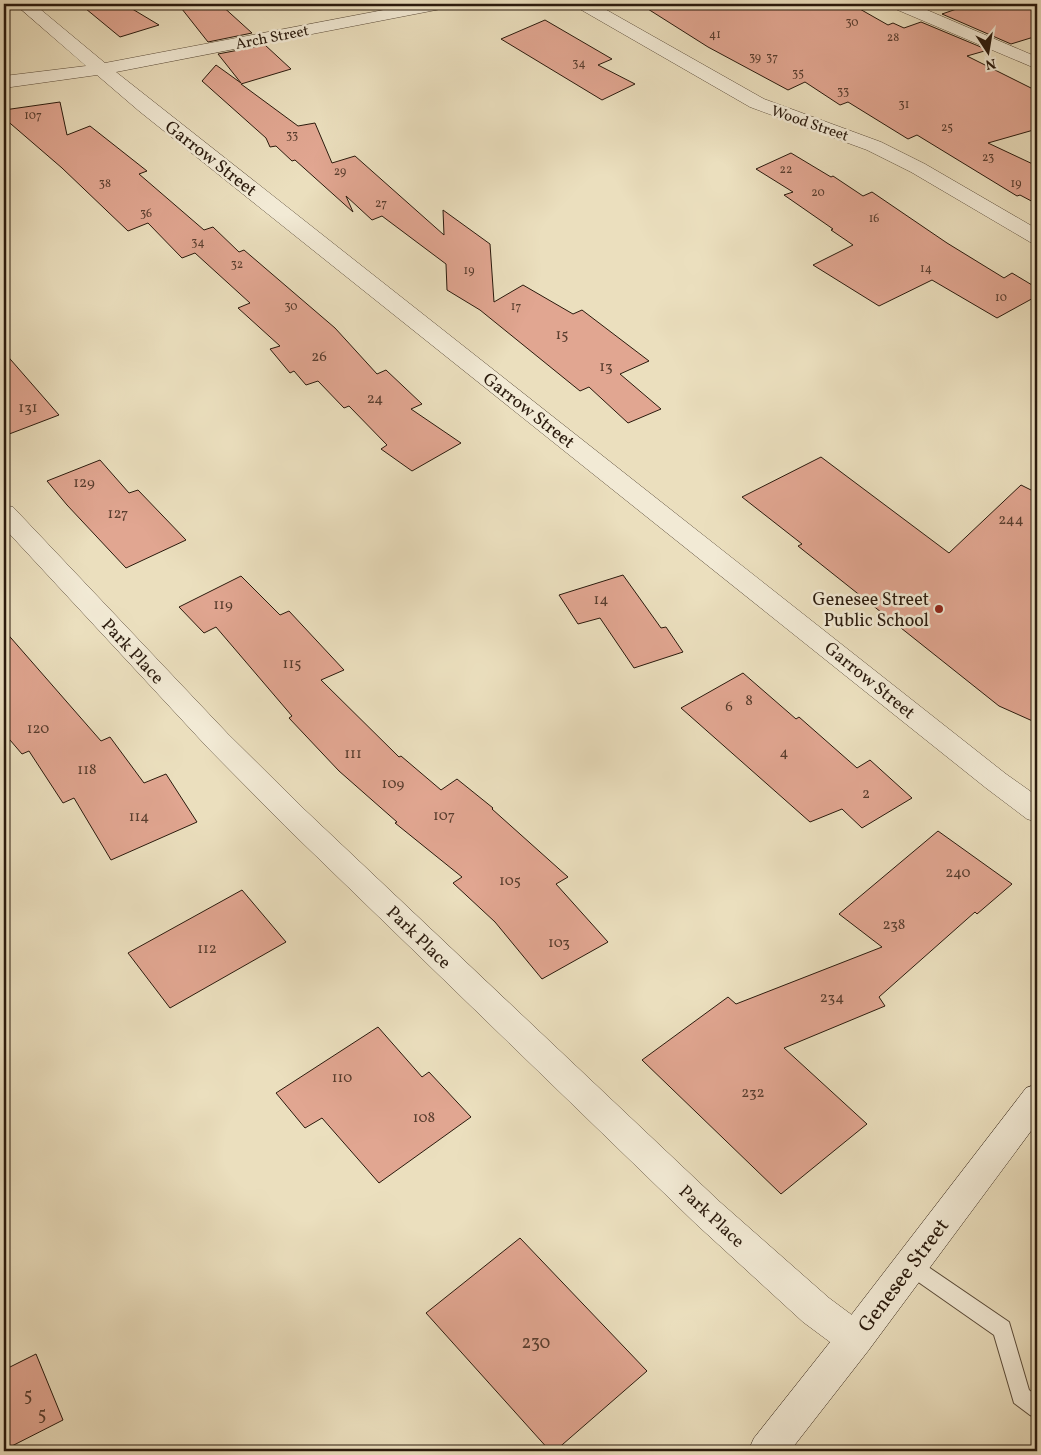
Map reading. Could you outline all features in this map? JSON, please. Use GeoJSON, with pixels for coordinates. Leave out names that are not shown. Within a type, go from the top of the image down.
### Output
{"type":"FeatureCollection","features":[{"type":"Feature","properties":{"kind":"street","name":"Garrow Street"},"geometry":{"type":"LineString","coordinates":[[24,4],[104,69],[146,107],[996,782],[1037,811]]}},
{"type":"Feature","properties":{"kind":"street","name":"Arch Street"},"geometry":{"type":"LineString","coordinates":[[4,82],[104,69],[441,4]]}},
{"type":"Feature","properties":{"kind":"street","name":"Wood Street"},"geometry":{"type":"LineString","coordinates":[[584,4],[757,103],[874,146],[918,168],[1037,238]]}},
{"type":"Feature","properties":{"kind":"street"},"geometry":{"type":"LineString","coordinates":[[900,4],[1037,64]]}},
{"type":"Feature","properties":{"kind":"street","name":"Park Place"},"geometry":{"type":"LineString","coordinates":[[4,513],[218,741],[294,818],[708,1213],[816,1310],[855,1339]]}},
{"type":"Feature","properties":{"kind":"street","name":"Genesee Street"},"geometry":{"type":"LineString","coordinates":[[781,1444],[855,1339],[1037,1098]]}},
{"type":"Feature","properties":{"kind":"lane"},"geometry":{"type":"LineString","coordinates":[[911,1266],[1002,1329],[1022,1396],[1037,1408]]}},
{"type":"Feature","properties":{"kind":"building"},"geometry":{"type":"Polygon","coordinates":[[[80,4],[124,4],[159,25],[120,37],[80,4]]]}},
{"type":"Feature","properties":{"kind":"building"},"geometry":{"type":"Polygon","coordinates":[[[178,4],[220,4],[252,33],[208,42],[178,4]]]}},
{"type":"Feature","properties":{"kind":"building"},"geometry":{"type":"Polygon","coordinates":[[[640,4],[851,4],[888,25],[893,23],[904,28],[921,22],[988,50],[967,56],[1037,91],[1037,129],[988,143],[1037,166],[1037,204],[1020,195],[1017,196],[917,135],[908,139],[848,102],[840,105],[805,82],[788,90],[708,47],[640,4]]]}},
{"type":"Feature","properties":{"kind":"building"},"geometry":{"type":"Polygon","coordinates":[[[971,4],[1022,4],[1037,12],[1037,36],[1011,44],[942,14],[971,4]]]}},
{"type":"Feature","properties":{"kind":"building"},"geometry":{"type":"Polygon","coordinates":[[[545,20],[612,59],[598,65],[635,84],[602,100],[501,39],[545,20]]]}},
{"type":"Feature","properties":{"kind":"building"},"geometry":{"type":"Polygon","coordinates":[[[265,45],[291,69],[241,84],[298,126],[315,123],[332,163],[355,156],[444,235],[443,210],[490,244],[494,302],[523,285],[573,314],[582,310],[649,361],[620,374],[661,409],[628,423],[589,387],[580,391],[480,310],[447,290],[446,264],[382,216],[372,220],[346,196],[353,212],[295,160],[292,161],[276,146],[270,147],[266,138],[202,81],[216,65],[241,83],[218,54],[265,45]]]}},
{"type":"Feature","properties":{"kind":"building"},"geometry":{"type":"Polygon","coordinates":[[[60,102],[67,135],[90,126],[147,171],[139,174],[204,230],[213,227],[239,252],[244,250],[335,328],[377,374],[386,370],[422,404],[411,409],[461,443],[412,471],[381,449],[387,445],[349,406],[344,408],[318,381],[306,385],[294,371],[290,373],[270,349],[280,346],[238,308],[250,303],[195,253],[182,258],[148,223],[128,231],[62,168],[4,118],[4,110],[60,102]]]}},
{"type":"Feature","properties":{"kind":"building"},"geometry":{"type":"Polygon","coordinates":[[[791,153],[831,177],[833,176],[863,196],[872,192],[947,243],[1004,278],[1012,273],[1037,288],[1037,296],[997,318],[932,280],[879,306],[813,265],[853,245],[784,195],[793,192],[756,169],[791,153]]]}},
{"type":"Feature","properties":{"kind":"building"},"geometry":{"type":"Polygon","coordinates":[[[4,352],[59,415],[4,436],[4,352]]]}},
{"type":"Feature","properties":{"kind":"building","name":"Genesee Street Public School"},"geometry":{"type":"Polygon","coordinates":[[[821,457],[949,553],[1021,485],[1037,493],[1037,723],[999,706],[798,546],[802,544],[742,497],[821,457]]]}},
{"type":"Feature","properties":{"kind":"building"},"geometry":{"type":"Polygon","coordinates":[[[100,460],[129,493],[138,490],[186,540],[126,568],[47,481],[100,460]]]}},
{"type":"Feature","properties":{"kind":"building"},"geometry":{"type":"Polygon","coordinates":[[[623,575],[661,628],[666,627],[683,652],[634,668],[600,618],[578,624],[559,595],[623,575]]]}},
{"type":"Feature","properties":{"kind":"building"},"geometry":{"type":"Polygon","coordinates":[[[241,576],[280,615],[289,611],[344,670],[321,680],[399,757],[401,756],[441,790],[457,779],[493,808],[568,877],[556,884],[608,942],[542,979],[495,922],[453,883],[462,877],[395,823],[397,822],[339,771],[289,718],[292,716],[216,627],[204,633],[179,607],[241,576]]]}},
{"type":"Feature","properties":{"kind":"building"},"geometry":{"type":"Polygon","coordinates":[[[4,630],[101,741],[110,737],[144,783],[166,774],[197,822],[111,860],[74,798],[63,803],[29,751],[22,754],[4,733],[4,630]]]}},
{"type":"Feature","properties":{"kind":"building"},"geometry":{"type":"Polygon","coordinates":[[[743,673],[796,719],[799,717],[857,768],[870,760],[912,798],[862,828],[842,809],[810,822],[681,708],[743,673]]]}},
{"type":"Feature","properties":{"kind":"building"},"geometry":{"type":"Polygon","coordinates":[[[938,831],[1012,884],[977,914],[975,912],[879,997],[885,1006],[784,1048],[867,1124],[781,1194],[642,1060],[728,997],[736,1004],[882,947],[839,914],[938,831]]]}},
{"type":"Feature","properties":{"kind":"building"},"geometry":{"type":"Polygon","coordinates":[[[242,890],[286,942],[170,1008],[128,953],[242,890]]]}},
{"type":"Feature","properties":{"kind":"building"},"geometry":{"type":"Polygon","coordinates":[[[378,1027],[422,1077],[429,1072],[471,1117],[379,1183],[322,1118],[305,1128],[276,1093],[378,1027]]]}},
{"type":"Feature","properties":{"kind":"building"},"geometry":{"type":"Polygon","coordinates":[[[520,1238],[647,1371],[555,1451],[550,1451],[426,1313],[520,1238]]]}},
{"type":"Feature","properties":{"kind":"building"},"geometry":{"type":"Polygon","coordinates":[[[36,1354],[63,1420],[4,1450],[4,1370],[36,1354]]]}},
{"type":"Feature","properties":{"kind":"place","name":"Genesee Street Public School"},"geometry":{"type":"Point","coordinates":[939,609]}}]}
